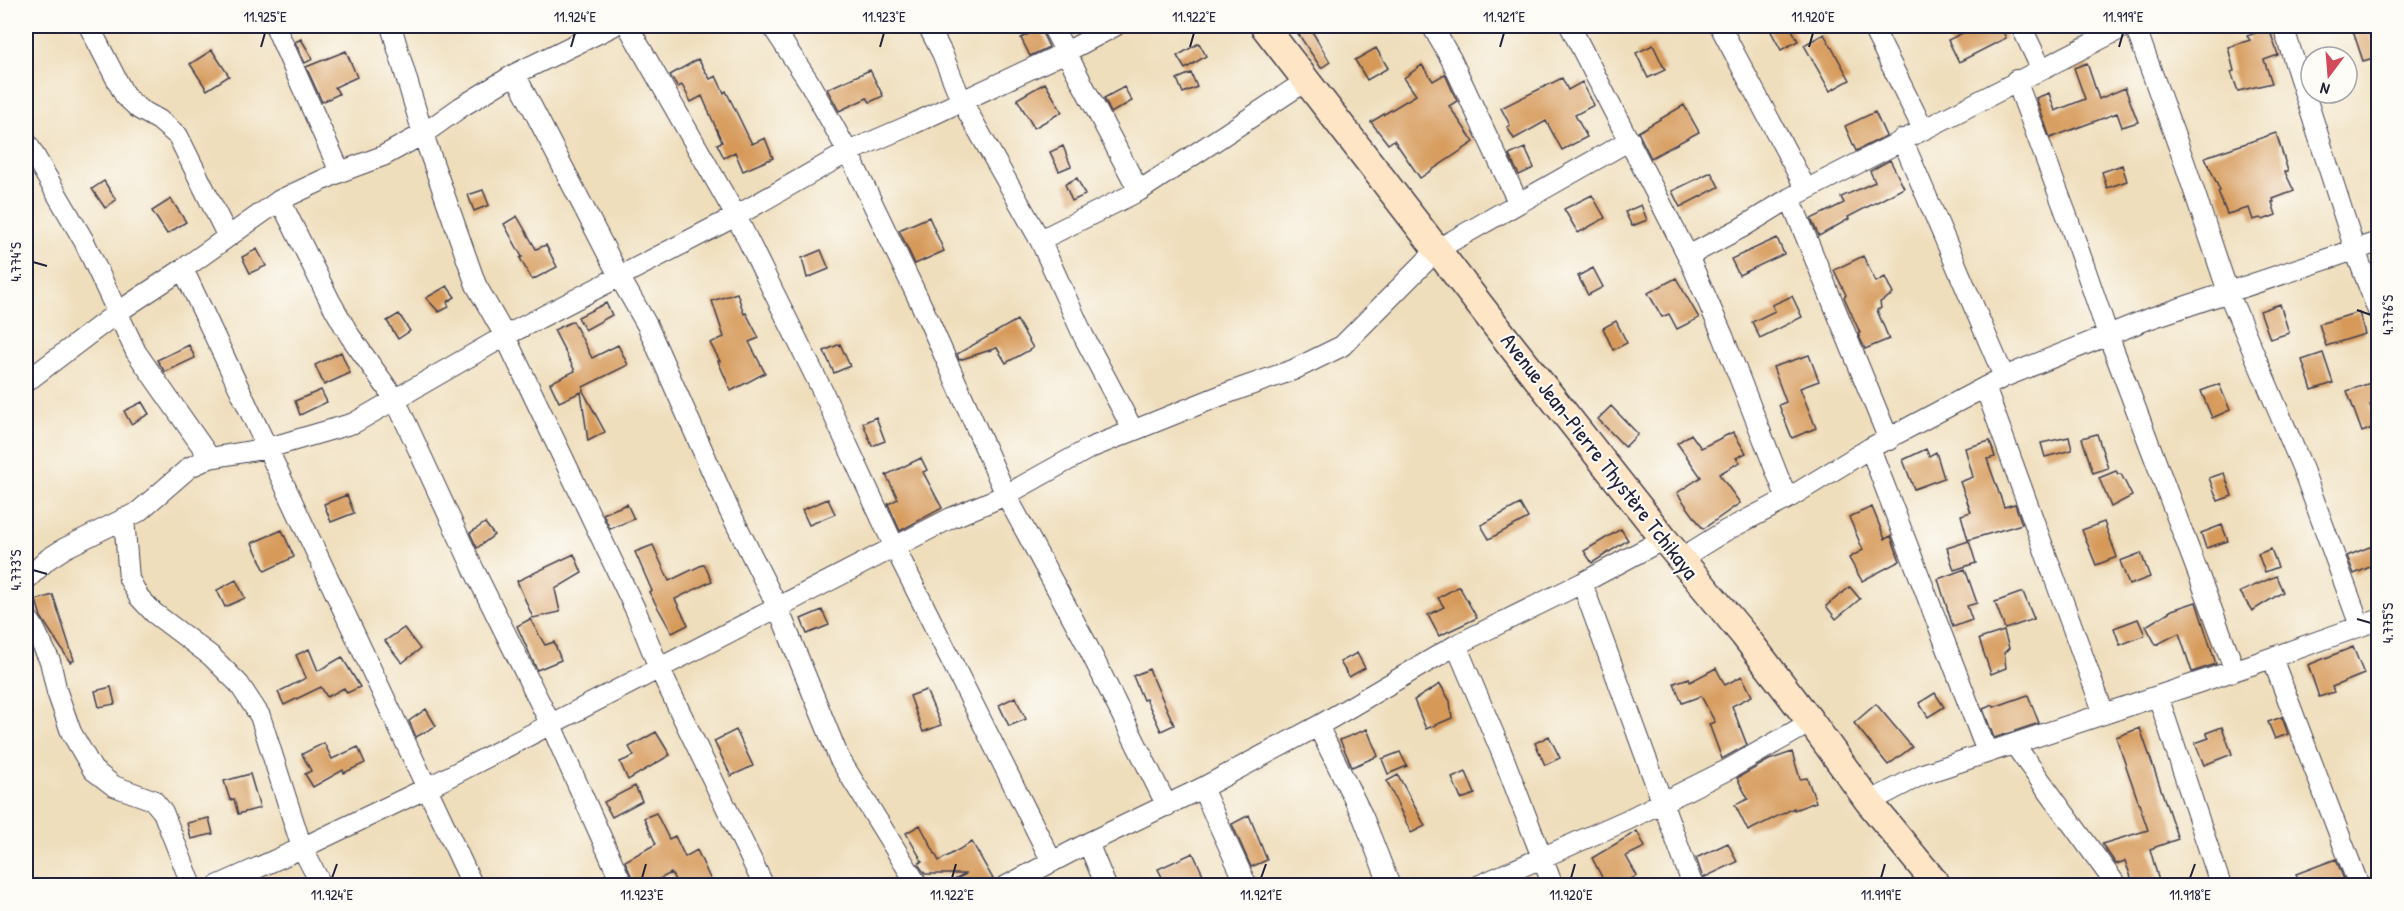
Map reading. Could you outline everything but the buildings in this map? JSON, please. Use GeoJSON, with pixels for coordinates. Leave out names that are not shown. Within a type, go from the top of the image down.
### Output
{"type":"FeatureCollection","features":[{"type":"Feature","properties":{"kind":"street"},"geometry":{"type":"LineString","coordinates":[[89,26],[125,96],[139,109],[159,120],[178,136],[228,237]]}},
{"type":"Feature","properties":{"kind":"street"},"geometry":{"type":"LineString","coordinates":[[275,26],[340,172]]}},
{"type":"Feature","properties":{"kind":"street"},"geometry":{"type":"LineString","coordinates":[[391,26],[423,134],[476,285],[505,336],[636,611],[658,668],[764,885]]}},
{"type":"Feature","properties":{"kind":"street"},"geometry":{"type":"LineString","coordinates":[[26,382],[118,312],[280,200],[340,172],[383,156],[423,134],[461,106],[515,74],[613,26]]}},
{"type":"Feature","properties":{"kind":"street"},"geometry":{"type":"LineString","coordinates":[[628,26],[736,216],[822,390],[895,548],[1052,862]]}},
{"type":"Feature","properties":{"kind":"street"},"geometry":{"type":"LineString","coordinates":[[772,26],[809,82],[848,152],[929,321],[1006,495],[1085,641],[1167,806]]}},
{"type":"Feature","properties":{"kind":"street"},"geometry":{"type":"LineString","coordinates":[[928,26],[961,100],[1040,240],[1084,337],[1134,430]]}},
{"type":"Feature","properties":{"kind":"street"},"geometry":{"type":"LineString","coordinates":[[1052,26],[1139,191]]}},
{"type":"Feature","properties":{"kind":"street"},"geometry":{"type":"LineString","coordinates":[[26,580],[48,559],[65,548],[138,512],[190,467],[210,458],[268,447],[354,423],[505,336],[736,216],[848,152],[1066,52],[1115,26]]}},
{"type":"Feature","properties":{"kind":"street","name":"Avenue Jean-Pierre Thystère Tchikaya"},"geometry":{"type":"LineString","coordinates":[[1264,26],[1672,549],[1811,722],[1869,802],[1938,885]]}},
{"type":"Feature","properties":{"kind":"street"},"geometry":{"type":"LineString","coordinates":[[1432,26],[1451,59],[1518,202]]}},
{"type":"Feature","properties":{"kind":"street"},"geometry":{"type":"LineString","coordinates":[[1570,26],[1688,256],[1723,336],[1787,498]]}},
{"type":"Feature","properties":{"kind":"street"},"geometry":{"type":"LineString","coordinates":[[1720,26],[1798,193],[1889,440]]}},
{"type":"Feature","properties":{"kind":"street"},"geometry":{"type":"LineString","coordinates":[[1872,26],[1923,129]]}},
{"type":"Feature","properties":{"kind":"street"},"geometry":{"type":"LineString","coordinates":[[2021,26],[2041,68]]}},
{"type":"Feature","properties":{"kind":"street"},"geometry":{"type":"LineString","coordinates":[[1688,256],[1741,228],[1798,193],[2126,26]]}},
{"type":"Feature","properties":{"kind":"street"},"geometry":{"type":"LineString","coordinates":[[1869,802],[1923,774],[2235,671],[2369,623],[2228,292],[2135,26]]}},
{"type":"Feature","properties":{"kind":"street"},"geometry":{"type":"LineString","coordinates":[[2283,26],[2355,250],[2379,311]]}},
{"type":"Feature","properties":{"kind":"street"},"geometry":{"type":"LineString","coordinates":[[515,74],[619,276],[647,325],[729,510],[778,608],[839,758],[918,885]]}},
{"type":"Feature","properties":{"kind":"street"},"geometry":{"type":"LineString","coordinates":[[2016,80],[2067,216],[2108,335],[2235,671]]}},
{"type":"Feature","properties":{"kind":"street"},"geometry":{"type":"LineString","coordinates":[[1040,240],[1139,191],[1306,81]]}},
{"type":"Feature","properties":{"kind":"street"},"geometry":{"type":"LineString","coordinates":[[1902,139],[2004,377]]}},
{"type":"Feature","properties":{"kind":"street"},"geometry":{"type":"LineString","coordinates":[[217,885],[302,848],[427,788],[951,518],[1006,495],[1090,448],[1293,370],[1342,346],[1438,249],[1629,140]]}},
{"type":"Feature","properties":{"kind":"street"},"geometry":{"type":"LineString","coordinates":[[26,141],[84,242],[136,352],[210,458]]}},
{"type":"Feature","properties":{"kind":"street"},"geometry":{"type":"LineString","coordinates":[[280,200],[350,336],[395,399],[474,570],[551,724],[623,885]]}},
{"type":"Feature","properties":{"kind":"street"},"geometry":{"type":"LineString","coordinates":[[1006,885],[1202,788],[1318,726],[1456,645],[1582,583],[1725,531],[1787,498],[1870,448],[1889,440],[2004,377],[2108,335],[2379,242]]}},
{"type":"Feature","properties":{"kind":"street"},"geometry":{"type":"LineString","coordinates":[[183,269],[473,885]]}},
{"type":"Feature","properties":{"kind":"street"},"geometry":{"type":"LineString","coordinates":[[1985,387],[2104,714]]}},
{"type":"Feature","properties":{"kind":"street"},"geometry":{"type":"LineString","coordinates":[[1870,448],[1987,752]]}},
{"type":"Feature","properties":{"kind":"street"},"geometry":{"type":"LineString","coordinates":[[124,518],[129,579],[140,597],[154,613],[211,656],[239,684],[260,716],[302,848],[322,885]]}},
{"type":"Feature","properties":{"kind":"street"},"geometry":{"type":"LineString","coordinates":[[1582,583],[1693,885]]}},
{"type":"Feature","properties":{"kind":"street"},"geometry":{"type":"LineString","coordinates":[[26,616],[50,661],[57,693],[71,732],[93,770],[114,786],[153,800],[163,812],[192,885]]}},
{"type":"Feature","properties":{"kind":"street"},"geometry":{"type":"LineString","coordinates":[[1456,645],[1553,885]]}},
{"type":"Feature","properties":{"kind":"street"},"geometry":{"type":"LineString","coordinates":[[2272,658],[2359,885]]}},
{"type":"Feature","properties":{"kind":"street"},"geometry":{"type":"LineString","coordinates":[[2158,696],[2220,885]]}},
{"type":"Feature","properties":{"kind":"street"},"geometry":{"type":"LineString","coordinates":[[1478,885],[1627,820],[1729,769],[1811,722]]}},
{"type":"Feature","properties":{"kind":"street"},"geometry":{"type":"LineString","coordinates":[[1318,726],[1363,817],[1390,885]]}},
{"type":"Feature","properties":{"kind":"street"},"geometry":{"type":"LineString","coordinates":[[2014,744],[2117,885]]}},
{"type":"Feature","properties":{"kind":"street"},"geometry":{"type":"LineString","coordinates":[[1202,788],[1247,885]]}},
{"type":"Feature","properties":{"kind":"street"},"geometry":{"type":"LineString","coordinates":[[1088,843],[1106,885]]}}]}
